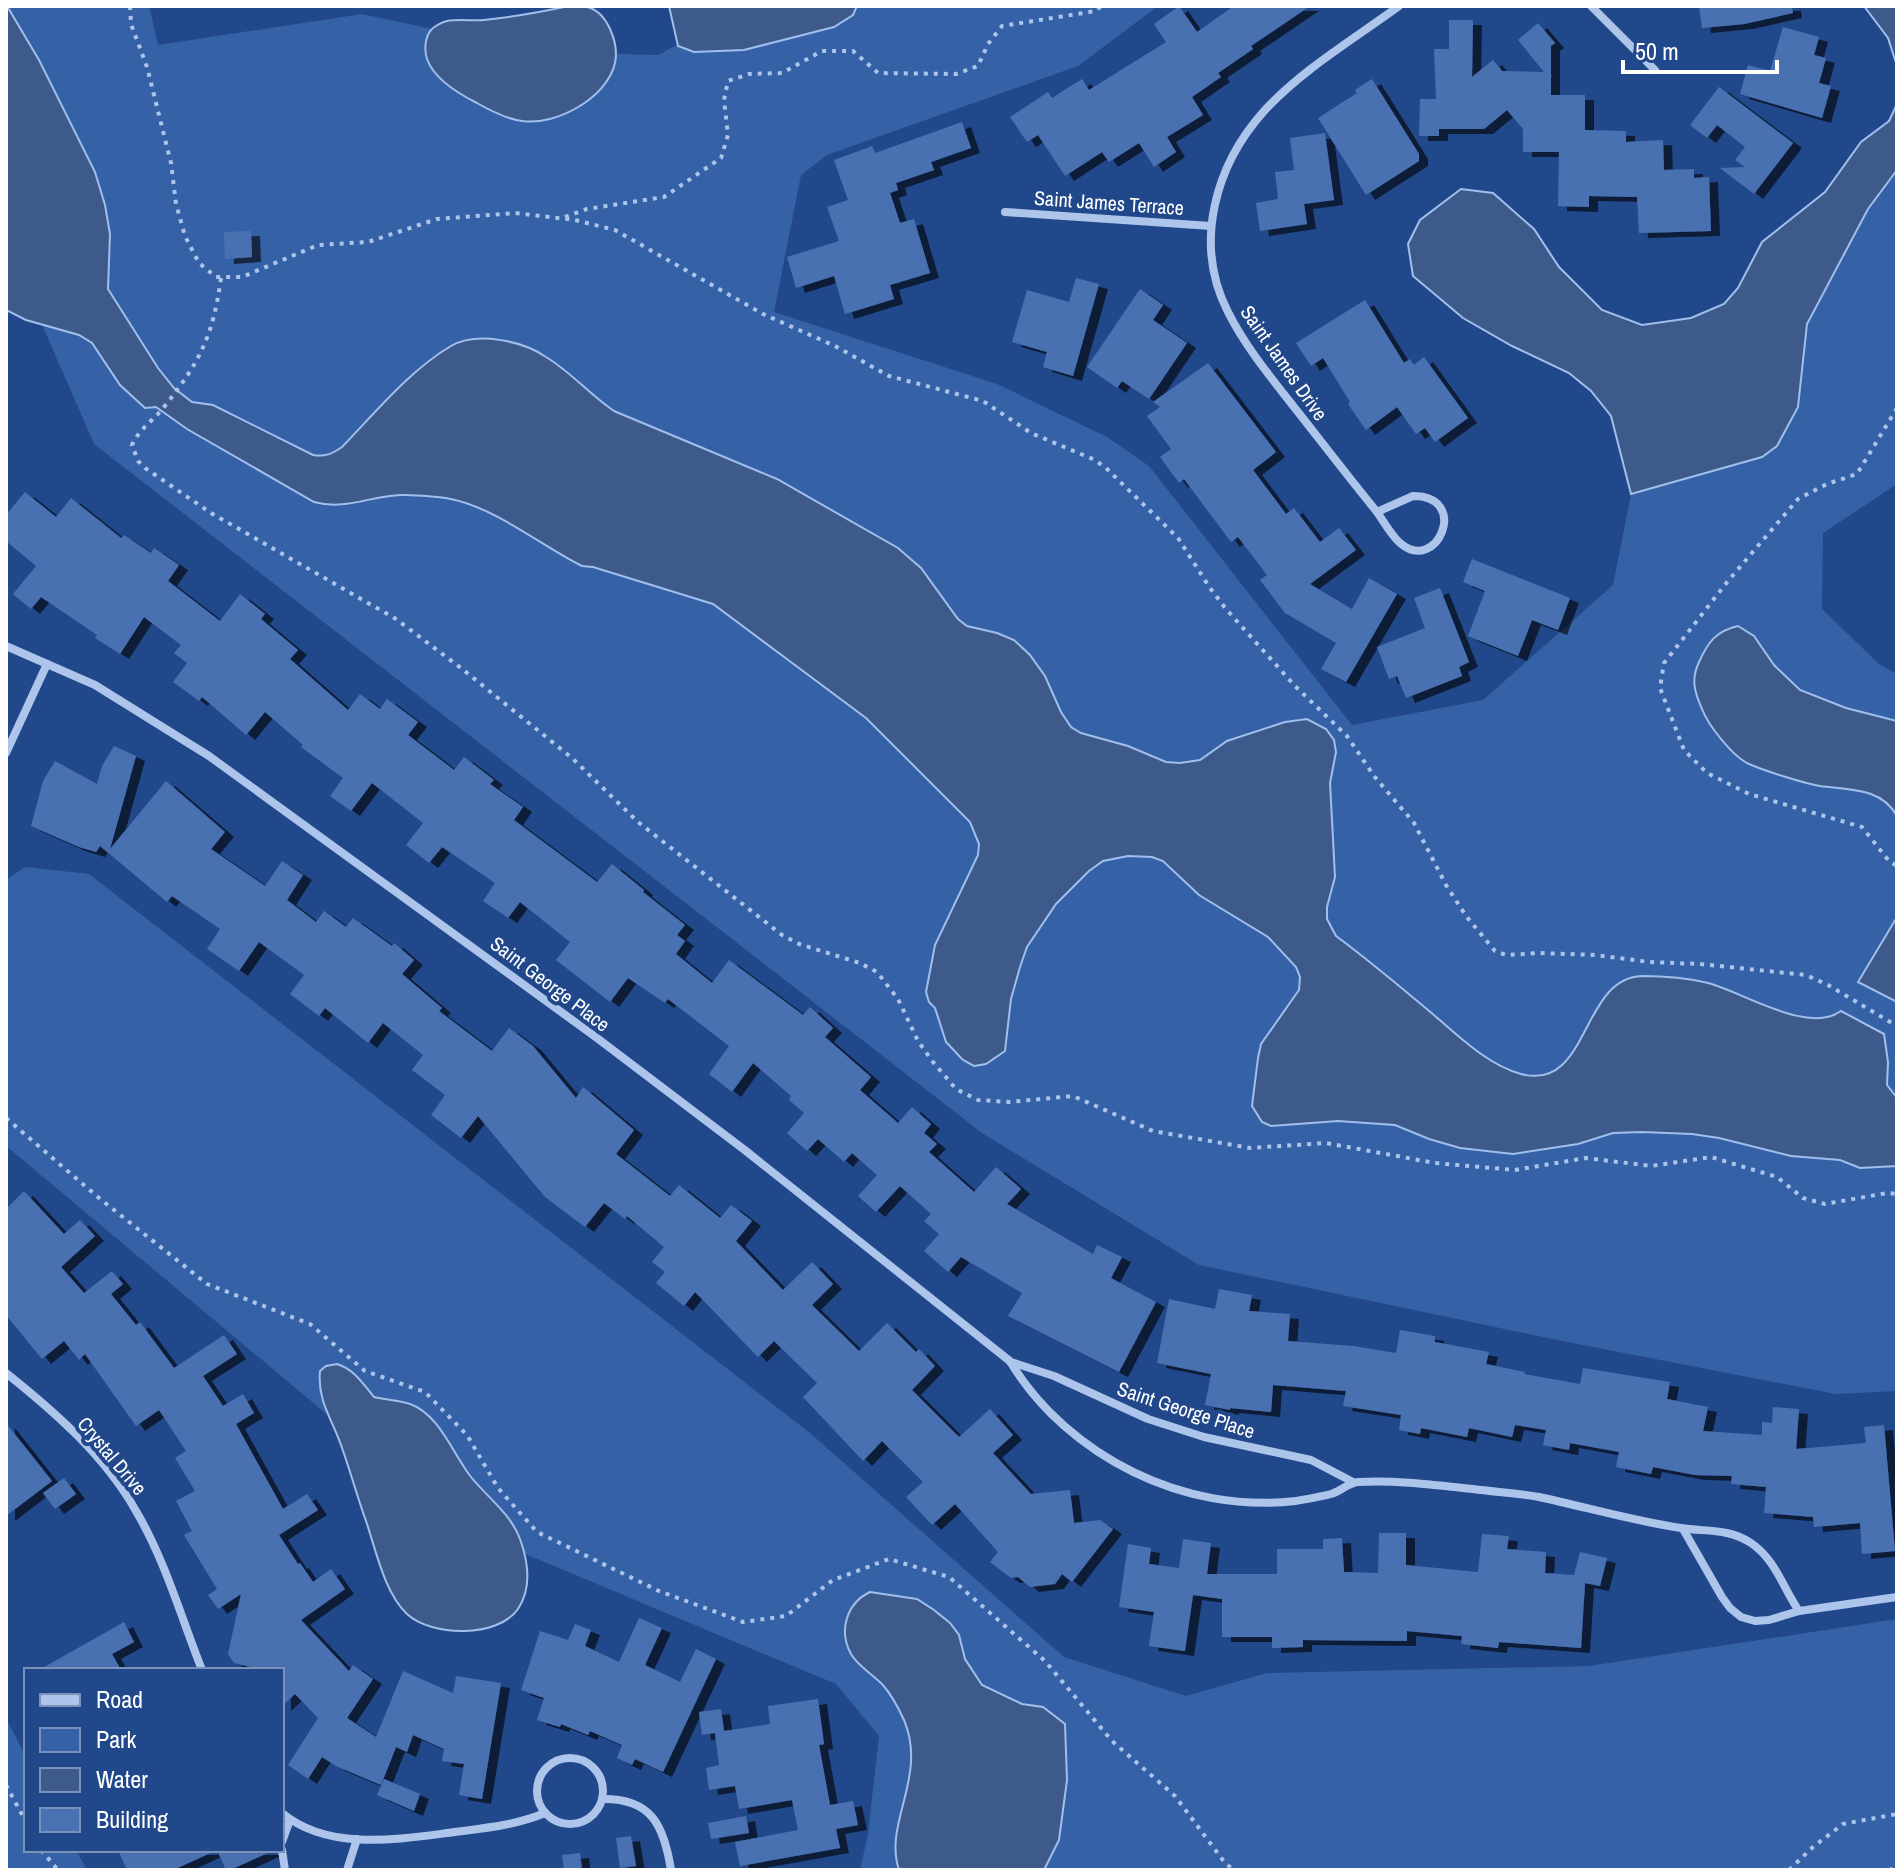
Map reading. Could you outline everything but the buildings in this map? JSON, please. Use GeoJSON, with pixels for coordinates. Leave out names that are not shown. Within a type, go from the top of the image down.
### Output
{"type":"FeatureCollection","features":[{"type":"Feature","properties":{"kind":"street","name":"Saint James Drive"},"geometry":{"type":"LineString","coordinates":[[1377,512],[1405,498],[1423,496],[1432,499],[1444,513],[1444,531],[1434,545],[1418,550],[1409,549],[1395,538],[1276,385],[1228,311],[1217,283],[1211,226],[1224,170],[1242,139],[1264,111],[1287,89],[1399,6]]}},
{"type":"Feature","properties":{"kind":"street"},"geometry":{"type":"LineString","coordinates":[[1591,6],[1655,70]]}},
{"type":"Feature","properties":{"kind":"street","name":"Saint James Terrace"},"geometry":{"type":"LineString","coordinates":[[1005,212],[1211,226]]}},
{"type":"Feature","properties":{"kind":"street","name":"Saint George Place"},"geometry":{"type":"LineString","coordinates":[[6,646],[95,685],[209,756],[439,922],[746,1151],[1011,1362],[1036,1400],[1076,1435],[1105,1456],[1153,1482],[1223,1500],[1260,1503],[1332,1493],[1353,1482],[1399,1481],[1534,1496],[1683,1529],[1725,1532],[1752,1544],[1773,1565],[1785,1592],[1799,1611]]}},
{"type":"Feature","properties":{"kind":"street"},"geometry":{"type":"LineString","coordinates":[[6,753],[47,664]]}},
{"type":"Feature","properties":{"kind":"street","name":"Saint George Place"},"geometry":{"type":"LineString","coordinates":[[1011,1362],[1054,1376],[1148,1419],[1204,1437],[1311,1460],[1353,1482]]}},
{"type":"Feature","properties":{"kind":"street","name":"Crystal Drive"},"geometry":{"type":"LineString","coordinates":[[6,1373],[46,1405],[91,1450],[128,1497],[154,1545],[201,1668]]}},
{"type":"Feature","properties":{"kind":"street"},"geometry":{"type":"LineString","coordinates":[[1683,1529],[1722,1597],[1741,1617],[1755,1621],[1769,1620],[1799,1611],[1897,1597]]}},
{"type":"Feature","properties":{"kind":"street"},"geometry":{"type":"LineString","coordinates":[[562,1759],[573,1759],[593,1768],[603,1788],[602,1799],[591,1817],[582,1822],[562,1823],[545,1813],[537,1793],[538,1782],[552,1764],[562,1759]]}},
{"type":"Feature","properties":{"kind":"street"},"geometry":{"type":"LineString","coordinates":[[602,1799],[630,1802],[654,1818],[667,1844],[671,1870]]}},
{"type":"Feature","properties":{"kind":"street"},"geometry":{"type":"LineString","coordinates":[[284,1815],[322,1832],[357,1839],[388,1840],[522,1823],[545,1813]]}},
{"type":"Feature","properties":{"kind":"street"},"geometry":{"type":"LineString","coordinates":[[284,1836],[290,1820]]}},
{"type":"Feature","properties":{"kind":"street"},"geometry":{"type":"LineString","coordinates":[[347,1870],[357,1839]]}},
{"type":"Feature","properties":{"kind":"path"},"geometry":{"type":"LineString","coordinates":[[130,6],[134,34],[158,108],[185,236],[199,263],[221,278],[242,277],[262,271],[318,245],[368,242],[437,219],[515,213],[563,218],[615,230],[763,314],[835,346],[889,376],[983,401],[1031,433],[1095,460],[1106,468],[1178,538],[1226,609],[1295,686],[1347,736],[1374,776],[1414,823],[1452,895],[1495,951],[1506,955],[1595,955],[1806,975],[1838,990],[1897,1026]]}},
{"type":"Feature","properties":{"kind":"path"},"geometry":{"type":"LineString","coordinates":[[563,218],[587,209],[664,197],[721,158],[728,135],[724,100],[728,81],[749,74],[782,73],[822,51],[853,51],[878,73],[956,74],[978,66],[988,44],[1002,26],[1096,11],[1101,6]]}},
{"type":"Feature","properties":{"kind":"path"},"geometry":{"type":"LineString","coordinates":[[221,278],[217,310],[205,348],[181,386],[157,416],[141,428],[132,445],[138,461],[211,513],[396,619],[425,639],[572,758],[638,822],[782,935],[877,972],[898,999],[918,1041],[933,1062],[967,1097],[1009,1102],[1073,1096],[1153,1131],[1250,1148],[1326,1143],[1435,1163],[1515,1170],[1586,1158],[1651,1166],[1711,1157],[1777,1177],[1803,1198],[1825,1204],[1897,1194]]}},
{"type":"Feature","properties":{"kind":"path"},"geometry":{"type":"LineString","coordinates":[[1897,408],[1857,474],[1827,484],[1798,499],[1728,581],[1664,663],[1660,688],[1684,750],[1707,773],[1749,794],[1862,827],[1889,861],[1897,866]]}},
{"type":"Feature","properties":{"kind":"path"},"geometry":{"type":"LineString","coordinates":[[6,1118],[99,1198],[207,1284],[310,1324],[365,1371],[425,1392],[467,1435],[498,1488],[537,1532],[659,1591],[743,1622],[786,1616],[833,1580],[889,1559],[949,1577],[1045,1661],[1112,1741],[1175,1796],[1225,1863],[1234,1870]]}},
{"type":"Feature","properties":{"kind":"path"},"geometry":{"type":"LineString","coordinates":[[6,1785],[24,1818]]}},
{"type":"Feature","properties":{"kind":"path"},"geometry":{"type":"LineString","coordinates":[[1789,1870],[1843,1824],[1897,1814]]}},
{"type":"Feature","properties":{"kind":"path"},"geometry":{"type":"LineString","coordinates":[[43,1852],[58,1870]]}},
{"type":"Feature","properties":{"kind":"path"},"geometry":{"type":"LineString","coordinates":[[1889,1870],[1897,1867]]}},
{"type":"Feature","properties":{"kind":"green space"},"geometry":{"type":"Polygon","coordinates":[[[6,6],[149,6],[158,45],[362,14],[541,52],[658,55],[749,6],[1158,6],[1078,66],[827,155],[801,175],[774,312],[997,384],[1107,437],[1149,466],[1352,725],[1483,700],[1613,585],[1631,494],[1722,387],[1897,120],[1897,484],[1823,533],[1822,609],[1879,664],[1897,674],[1897,1391],[1836,1394],[1557,1340],[1199,1265],[982,1133],[94,444],[30,297],[6,6]]]}},
{"type":"Feature","properties":{"kind":"green space"},"geometry":{"type":"Polygon","coordinates":[[[25,867],[89,874],[810,1433],[1064,1657],[1186,1696],[1267,1673],[1589,1666],[1897,1619],[1897,1870],[860,1870],[868,1834],[879,1736],[836,1684],[463,1528],[6,1146],[6,880],[25,867]]]}},
{"type":"Feature","properties":{"kind":"green space"},"geometry":{"type":"Polygon","coordinates":[[[6,1719],[24,1752],[24,1852],[77,1852],[87,1870],[6,1870],[6,1719]]]}},
{"type":"Feature","properties":{"kind":"water"},"geometry":{"type":"Polygon","coordinates":[[[7,6],[39,60],[95,172],[110,234],[108,289],[158,368],[174,388],[192,402],[213,405],[313,455],[325,455],[342,447],[407,380],[451,346],[486,339],[525,346],[555,363],[614,411],[777,479],[898,548],[921,568],[958,619],[967,626],[1014,640],[1030,655],[1045,676],[1061,712],[1071,727],[1081,733],[1128,746],[1166,762],[1180,763],[1200,760],[1227,741],[1285,722],[1307,719],[1326,729],[1334,740],[1336,752],[1330,783],[1335,877],[1327,919],[1336,936],[1464,1041],[1497,1064],[1521,1074],[1543,1075],[1560,1067],[1607,995],[1622,982],[1642,976],[1708,983],[1775,1009],[1811,1018],[1827,1017],[1841,1011],[1884,1034],[1887,1085],[1897,1098],[1897,1166],[1860,1168],[1840,1160],[1791,1156],[1692,1134],[1613,1133],[1578,1144],[1513,1154],[1460,1148],[1395,1125],[1338,1121],[1271,1126],[1262,1122],[1252,1106],[1258,1058],[1261,1044],[1299,990],[1300,977],[1296,967],[1268,937],[1199,895],[1163,861],[1152,857],[1128,856],[1103,861],[1056,904],[1027,947],[1020,967],[1011,999],[1005,1051],[986,1064],[974,1066],[963,1060],[946,1042],[935,1008],[926,992],[935,945],[978,855],[979,844],[970,822],[866,718],[713,604],[582,566],[504,520],[471,505],[443,498],[406,495],[338,505],[314,502],[187,429],[156,407],[145,408],[120,385],[92,343],[79,335],[26,320],[6,310],[7,6]]]}},
{"type":"Feature","properties":{"kind":"water"},"geometry":{"type":"Polygon","coordinates":[[[585,6],[601,15],[613,38],[616,55],[610,76],[602,88],[564,114],[535,121],[504,117],[448,85],[435,73],[427,59],[427,36],[443,22],[495,19],[585,6]]]}},
{"type":"Feature","properties":{"kind":"water"},"geometry":{"type":"Polygon","coordinates":[[[669,6],[857,6],[853,15],[834,27],[744,50],[694,52],[678,46],[669,6]]]}},
{"type":"Feature","properties":{"kind":"water"},"geometry":{"type":"Polygon","coordinates":[[[1864,6],[1897,6],[1897,66],[1888,38],[1864,6]]]}},
{"type":"Feature","properties":{"kind":"water"},"geometry":{"type":"Polygon","coordinates":[[[1897,104],[1897,170],[1868,209],[1807,324],[1798,407],[1777,446],[1762,457],[1631,494],[1611,416],[1591,391],[1569,373],[1463,318],[1413,276],[1408,244],[1420,220],[1461,189],[1493,193],[1534,229],[1559,267],[1602,310],[1642,325],[1691,318],[1724,304],[1738,288],[1762,242],[1825,192],[1861,142],[1889,121],[1897,104]]]}},
{"type":"Feature","properties":{"kind":"water"},"geometry":{"type":"Polygon","coordinates":[[[1738,626],[1754,636],[1774,665],[1800,690],[1846,708],[1897,721],[1897,816],[1873,795],[1813,784],[1749,764],[1722,740],[1699,703],[1694,685],[1695,674],[1709,643],[1724,631],[1738,626]]]}},
{"type":"Feature","properties":{"kind":"water"},"geometry":{"type":"Polygon","coordinates":[[[1897,917],[1897,998],[1895,1001],[1858,982],[1897,917]]]}},
{"type":"Feature","properties":{"kind":"water"},"geometry":{"type":"Polygon","coordinates":[[[337,1364],[353,1373],[374,1397],[410,1404],[429,1416],[471,1477],[511,1522],[523,1547],[527,1583],[518,1609],[509,1618],[481,1629],[448,1630],[418,1622],[399,1605],[382,1570],[323,1400],[320,1371],[337,1364]]]}},
{"type":"Feature","properties":{"kind":"water"},"geometry":{"type":"Polygon","coordinates":[[[870,1592],[917,1599],[934,1610],[959,1635],[965,1659],[982,1685],[1022,1704],[1043,1707],[1065,1724],[1067,1780],[1059,1840],[1044,1870],[899,1870],[896,1835],[909,1780],[910,1741],[892,1697],[854,1658],[845,1636],[850,1610],[870,1592]]]}}]}
